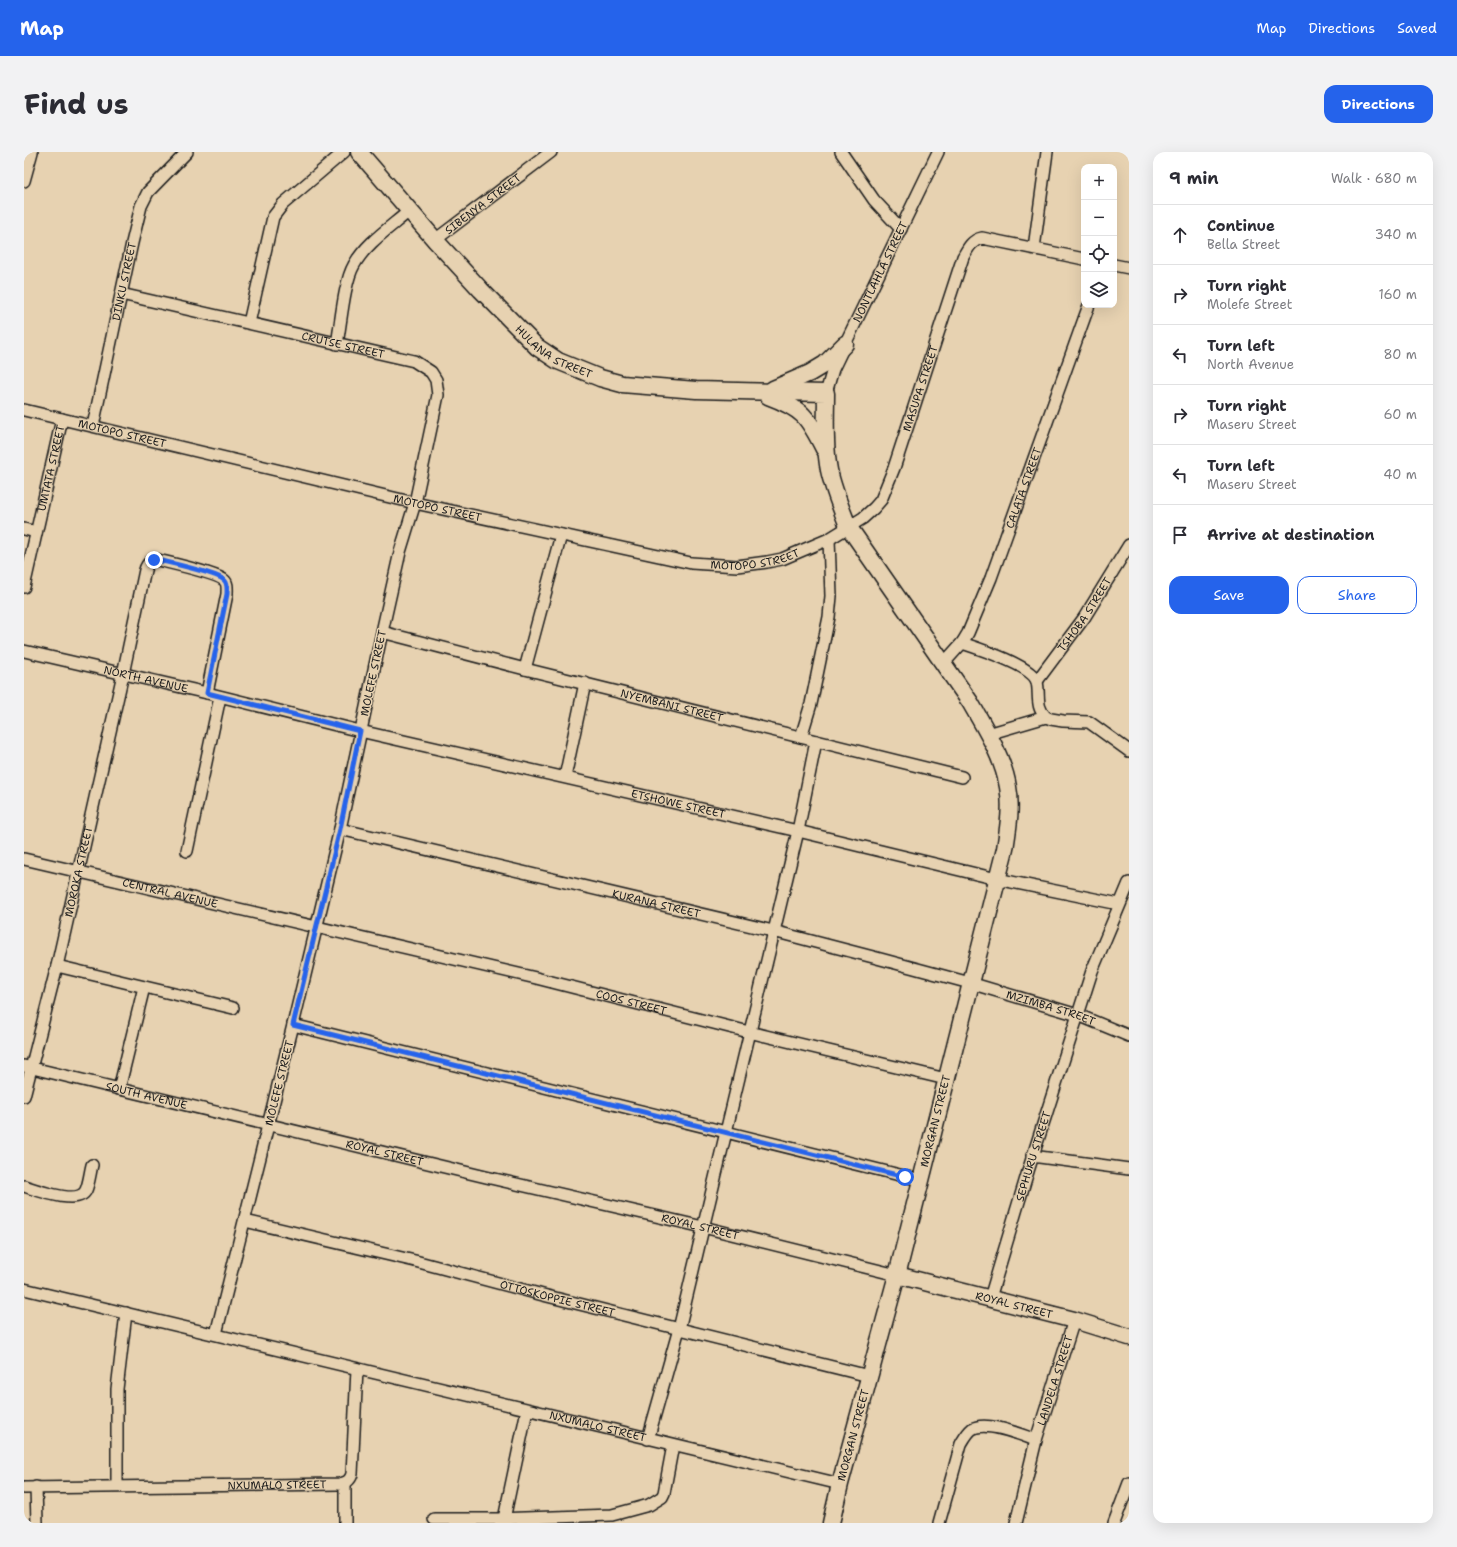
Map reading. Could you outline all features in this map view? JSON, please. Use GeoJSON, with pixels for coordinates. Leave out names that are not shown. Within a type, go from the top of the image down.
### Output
{"type":"FeatureCollection","features":[{"type":"Feature","properties":{"kind":"street"},"geometry":{"type":"LineString","coordinates":[[24,181],[32,152]]}},
{"type":"Feature","properties":{"kind":"street","name":"DINKU STREET"},"geometry":{"type":"LineString","coordinates":[[93,426],[141,206],[148,192],[187,152]]}},
{"type":"Feature","properties":{"kind":"street"},"geometry":{"type":"LineString","coordinates":[[249,323],[273,217],[283,204],[344,152]]}},
{"type":"Feature","properties":{"kind":"street","name":"HULANA STREET"},"geometry":{"type":"LineString","coordinates":[[359,152],[435,240],[525,336],[537,347],[558,361],[600,378],[622,384],[696,390],[826,393]]}},
{"type":"Feature","properties":{"kind":"street","name":"SIBENYA STREET"},"geometry":{"type":"LineString","coordinates":[[435,240],[551,152]]}},
{"type":"Feature","properties":{"kind":"street"},"geometry":{"type":"LineString","coordinates":[[841,152],[874,200],[901,229]]}},
{"type":"Feature","properties":{"kind":"street","name":"NONTLAHLA STREET"},"geometry":{"type":"LineString","coordinates":[[826,393],[833,369],[844,344],[938,152]]}},
{"type":"Feature","properties":{"kind":"street"},"geometry":{"type":"LineString","coordinates":[[1047,152],[1034,248],[1081,258]]}},
{"type":"Feature","properties":{"kind":"street"},"geometry":{"type":"LineString","coordinates":[[338,344],[347,285],[353,266],[371,244],[409,211]]}},
{"type":"Feature","properties":{"kind":"street","name":"MASUPA STREET"},"geometry":{"type":"LineString","coordinates":[[848,526],[863,518],[874,508],[881,500],[889,484],[963,257],[967,249],[976,239],[982,238],[1034,248]]}},
{"type":"Feature","properties":{"kind":"street"},"geometry":{"type":"LineString","coordinates":[[1117,266],[1129,268]]}},
{"type":"Feature","properties":{"kind":"street","name":"CRUTSE STREET"},"geometry":{"type":"LineString","coordinates":[[121,294],[414,361],[431,372],[438,385],[437,402],[415,503]]}},
{"type":"Feature","properties":{"kind":"street","name":"CALATA STREET"},"geometry":{"type":"LineString","coordinates":[[944,663],[962,643],[970,629],[991,578],[1088,308]]}},
{"type":"Feature","properties":{"kind":"street"},"geometry":{"type":"LineString","coordinates":[[762,392],[795,381],[810,373],[825,364],[844,344]]}},
{"type":"Feature","properties":{"kind":"street"},"geometry":{"type":"LineString","coordinates":[[762,392],[789,404],[804,415],[810,422],[827,454]]}},
{"type":"Feature","properties":{"kind":"street"},"geometry":{"type":"LineString","coordinates":[[826,393],[827,454]]}},
{"type":"Feature","properties":{"kind":"street","name":"MOTOPO STREET"},"geometry":{"type":"LineString","coordinates":[[24,410],[415,503],[699,565],[726,566],[782,559],[829,539],[848,526]]}},
{"type":"Feature","properties":{"kind":"street","name":"UMTATA STREET"},"geometry":{"type":"LineString","coordinates":[[24,587],[62,419]]}},
{"type":"Feature","properties":{"kind":"street","name":"MORGAN STREET"},"geometry":{"type":"LineString","coordinates":[[827,454],[831,477],[839,504],[848,526],[944,663],[970,702],[988,734],[1002,766],[1008,787],[1009,814],[1008,834],[997,879],[897,1275],[830,1523]]}},
{"type":"Feature","properties":{"kind":"street","name":"MOLEFE STREET"},"geometry":{"type":"LineString","coordinates":[[216,1334],[269,1124],[340,829],[400,552],[415,503]]}},
{"type":"Feature","properties":{"kind":"street"},"geometry":{"type":"LineString","coordinates":[[24,529],[36,532]]}},
{"type":"Feature","properties":{"kind":"street"},"geometry":{"type":"LineString","coordinates":[[526,670],[561,535]]}},
{"type":"Feature","properties":{"kind":"street"},"geometry":{"type":"LineString","coordinates":[[801,737],[811,704],[829,617],[829,539]]}},
{"type":"Feature","properties":{"kind":"street","name":"TSHOBA STREET"},"geometry":{"type":"LineString","coordinates":[[1037,681],[1084,618],[1129,545]]}},
{"type":"Feature","properties":{"kind":"street","name":"MOROKA STREET"},"geometry":{"type":"LineString","coordinates":[[24,1096],[28,1067],[57,966],[145,570],[150,562],[158,560],[222,578],[226,583],[227,594],[207,693]]}},
{"type":"Feature","properties":{"kind":"street","name":"NYEMBANI STREET"},"geometry":{"type":"LineString","coordinates":[[382,632],[526,670],[585,683],[962,777]]}},
{"type":"Feature","properties":{"kind":"street"},"geometry":{"type":"LineString","coordinates":[[962,643],[1020,666],[1031,673],[1037,681],[1040,709],[1046,717],[1063,721],[1089,722],[1129,751]]}},
{"type":"Feature","properties":{"kind":"street","name":"NORTH AVENUE"},"geometry":{"type":"LineString","coordinates":[[24,651],[220,696],[360,731]]}},
{"type":"Feature","properties":{"kind":"street"},"geometry":{"type":"LineString","coordinates":[[565,777],[585,683]]}},
{"type":"Feature","properties":{"kind":"street"},"geometry":{"type":"LineString","coordinates":[[187,851],[220,696]]}},
{"type":"Feature","properties":{"kind":"street"},"geometry":{"type":"LineString","coordinates":[[988,734],[1046,717]]}},
{"type":"Feature","properties":{"kind":"street","name":"ETSHOWE STREET"},"geometry":{"type":"LineString","coordinates":[[360,731],[798,831],[997,879],[1119,904]]}},
{"type":"Feature","properties":{"kind":"street"},"geometry":{"type":"LineString","coordinates":[[648,1439],[679,1329],[798,831],[816,741]]}},
{"type":"Feature","properties":{"kind":"street","name":"KURANA STREET"},"geometry":{"type":"LineString","coordinates":[[340,829],[773,931],[970,983]]}},
{"type":"Feature","properties":{"kind":"street","name":"CENTRAL AVENUE"},"geometry":{"type":"LineString","coordinates":[[24,859],[316,927]]}},
{"type":"Feature","properties":{"kind":"street","name":"SEPHURU STREET"},"geometry":{"type":"LineString","coordinates":[[990,1298],[1032,1156],[1092,971],[1129,883]]}},
{"type":"Feature","properties":{"kind":"street","name":"COOS STREET"},"geometry":{"type":"LineString","coordinates":[[316,927],[536,978],[946,1080]]}},
{"type":"Feature","properties":{"kind":"street"},"geometry":{"type":"LineString","coordinates":[[57,966],[233,1008]]}},
{"type":"Feature","properties":{"kind":"street","name":"MZIMBA STREET"},"geometry":{"type":"LineString","coordinates":[[970,983],[1078,1015],[1129,1036]]}},
{"type":"Feature","properties":{"kind":"street"},"geometry":{"type":"LineString","coordinates":[[119,1089],[144,987]]}},
{"type":"Feature","properties":{"kind":"street"},"geometry":{"type":"LineString","coordinates":[[293,1025],[920,1180]]}},
{"type":"Feature","properties":{"kind":"street","name":"SOUTH AVENUE"},"geometry":{"type":"LineString","coordinates":[[28,1067],[269,1124]]}},
{"type":"Feature","properties":{"kind":"street","name":"ROYAL STREET"},"geometry":{"type":"LineString","coordinates":[[269,1124],[703,1227],[990,1298],[1128,1335]]}},
{"type":"Feature","properties":{"kind":"street"},"geometry":{"type":"LineString","coordinates":[[1032,1156],[1129,1168]]}},
{"type":"Feature","properties":{"kind":"street"},"geometry":{"type":"LineString","coordinates":[[24,1186],[68,1197],[78,1197],[86,1191],[92,1165]]}},
{"type":"Feature","properties":{"kind":"street","name":"OTTOSKOPPIE STREET"},"geometry":{"type":"LineString","coordinates":[[245,1221],[415,1261],[869,1376]]}},
{"type":"Feature","properties":{"kind":"street","name":"NXUMALO STREET"},"geometry":{"type":"LineString","coordinates":[[24,1289],[840,1484]]}},
{"type":"Feature","properties":{"kind":"street"},"geometry":{"type":"LineString","coordinates":[[116,1486],[117,1389],[126,1313]]}},
{"type":"Feature","properties":{"kind":"street","name":"LANDELA STREET"},"geometry":{"type":"LineString","coordinates":[[1016,1523],[1036,1440],[1074,1320]]}},
{"type":"Feature","properties":{"kind":"street"},"geometry":{"type":"LineString","coordinates":[[345,1523],[346,1482],[351,1478],[352,1474],[357,1369]]}},
{"type":"Feature","properties":{"kind":"street"},"geometry":{"type":"LineString","coordinates":[[504,1519],[527,1410]]}},
{"type":"Feature","properties":{"kind":"street","name":"LANDELA STREET"},"geometry":{"type":"LineString","coordinates":[[939,1523],[961,1444],[973,1428],[985,1425],[1036,1440]]}},
{"type":"Feature","properties":{"kind":"street"},"geometry":{"type":"LineString","coordinates":[[434,1520],[612,1515],[649,1505],[662,1497],[664,1493],[673,1445]]}},
{"type":"Feature","properties":{"kind":"street","name":"NXUMALO STREET"},"geometry":{"type":"LineString","coordinates":[[24,1488],[339,1484],[346,1482]]}},
{"type":"Feature","properties":{"kind":"street"},"geometry":{"type":"LineString","coordinates":[[1114,1523],[1129,1483]]}},
{"type":"Feature","properties":{"kind":"street"},"geometry":{"type":"LineString","coordinates":[[36,1488],[37,1523]]}},
{"type":"Feature","properties":{"kind":"route"},"geometry":{"type":"LineString","coordinates":[[154,560],[196,569],[225,580],[227,594],[207,693],[360,731],[340,829],[293,1025],[512,1078],[905,1177]]}}]}
